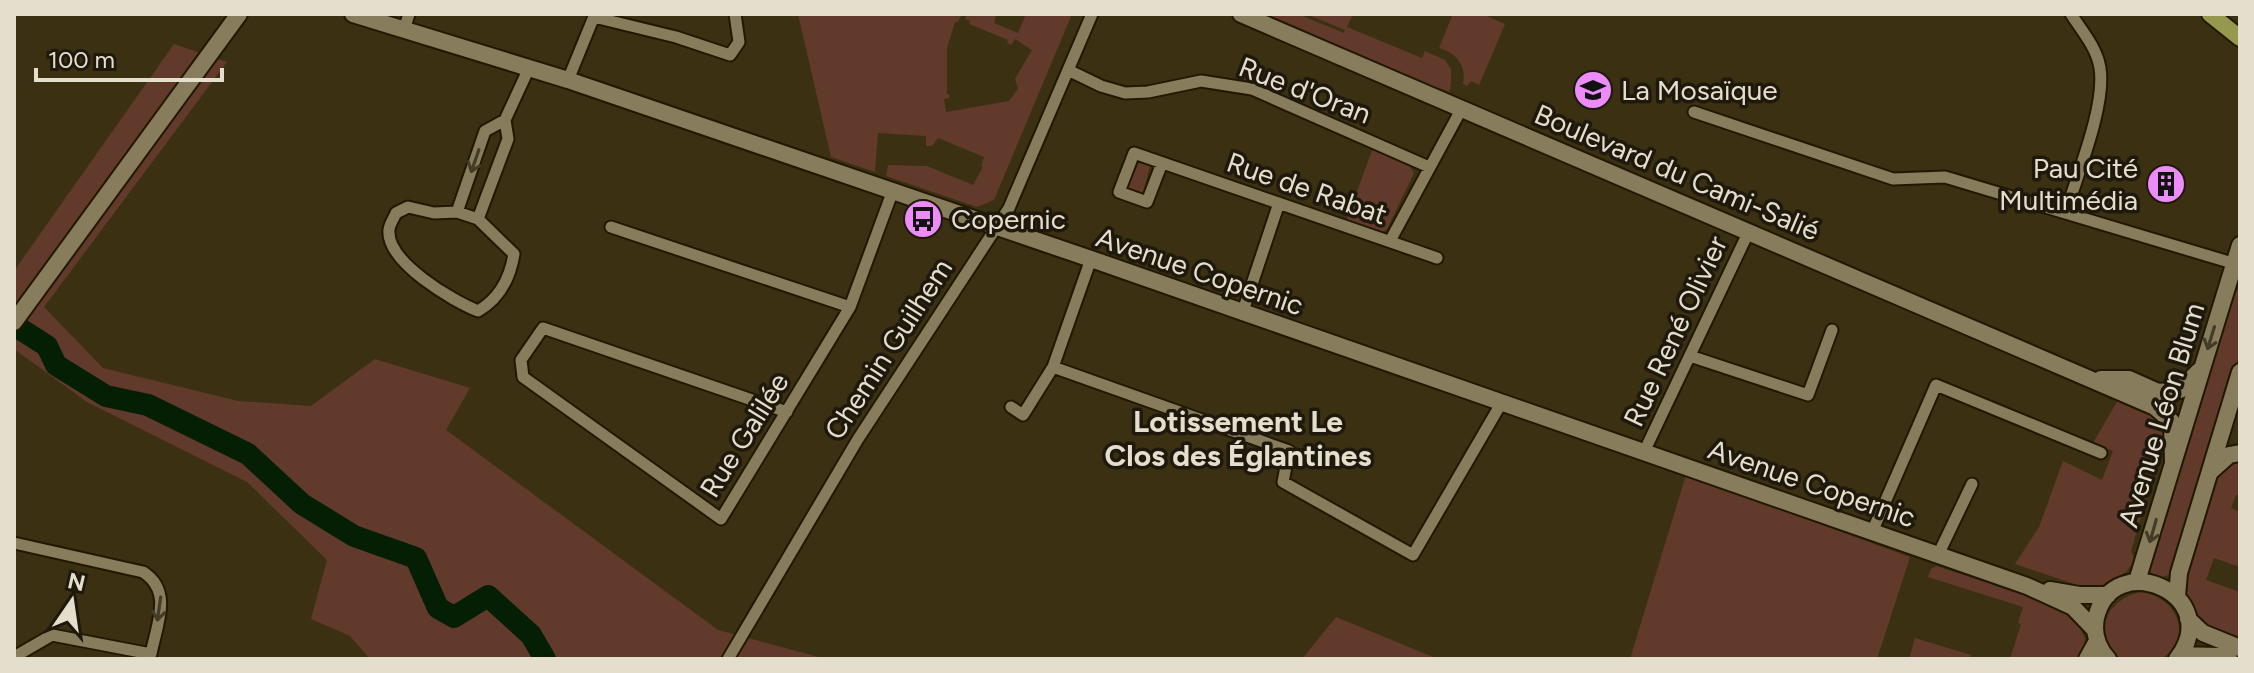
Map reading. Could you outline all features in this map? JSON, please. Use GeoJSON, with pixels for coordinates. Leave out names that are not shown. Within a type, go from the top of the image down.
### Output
{"type":"FeatureCollection","features":[{"type":"Feature","properties":{"kind":"main road"},"geometry":{"type":"LineString","coordinates":[[2210,14],[2240,38]]}},
{"type":"Feature","properties":{"kind":"street"},"geometry":{"type":"LineString","coordinates":[[17,317],[239,14]]}},
{"type":"Feature","properties":{"kind":"street","name":"Avenue Copernic"},"geometry":{"type":"LineString","coordinates":[[353,14],[407,22],[529,68],[1091,259],[2027,586],[2073,607],[2096,636],[2108,659]]}},
{"type":"Feature","properties":{"kind":"street"},"geometry":{"type":"LineString","coordinates":[[568,80],[594,15],[730,55],[739,42],[735,14]]}},
{"type":"Feature","properties":{"kind":"street","name":"Chemin Guilhem"},"geometry":{"type":"LineString","coordinates":[[728,659],[858,439],[1009,208],[1092,14]]}},
{"type":"Feature","properties":{"kind":"street","name":"Boulevard du Cami-Salié"},"geometry":{"type":"LineString","coordinates":[[1241,14],[2155,407],[2172,422],[2173,462]]}},
{"type":"Feature","properties":{"kind":"street"},"geometry":{"type":"LineString","coordinates":[[2066,212],[2101,91],[2100,68],[2094,49],[2071,14]]}},
{"type":"Feature","properties":{"kind":"street"},"geometry":{"type":"LineString","coordinates":[[478,219],[508,139],[505,120],[529,68]]}},
{"type":"Feature","properties":{"kind":"street","name":"Rue d'Oran"},"geometry":{"type":"LineString","coordinates":[[1068,70],[1101,86],[1125,93],[1148,92],[1201,81],[1252,89],[1429,167]]}},
{"type":"Feature","properties":{"kind":"street"},"geometry":{"type":"LineString","coordinates":[[1390,241],[1462,108]]}},
{"type":"Feature","properties":{"kind":"street"},"geometry":{"type":"LineString","coordinates":[[1694,112],[1893,179],[1945,177],[2237,264]]}},
{"type":"Feature","properties":{"kind":"street"},"geometry":{"type":"LineString","coordinates":[[457,212],[485,131],[505,120]]}},
{"type":"Feature","properties":{"kind":"street","name":"Rue de Rabat"},"geometry":{"type":"LineString","coordinates":[[1162,163],[1147,202],[1119,192],[1134,153],[1437,258]]}},
{"type":"Feature","properties":{"kind":"street","name":"Rue Galilée"},"geometry":{"type":"LineString","coordinates":[[787,412],[543,328],[521,360],[523,377],[721,519],[787,412],[850,307],[892,193]]}},
{"type":"Feature","properties":{"kind":"street"},"geometry":{"type":"LineString","coordinates":[[1242,314],[1279,203]]}},
{"type":"Feature","properties":{"kind":"street"},"geometry":{"type":"LineString","coordinates":[[408,207],[434,213],[457,212],[478,219],[514,254],[511,271],[492,303],[478,311],[459,304],[427,281],[391,246],[389,229],[396,213],[408,207]]}},
{"type":"Feature","properties":{"kind":"street"},"geometry":{"type":"LineString","coordinates":[[611,227],[850,307]]}},
{"type":"Feature","properties":{"kind":"street","name":"Rue René Olivier"},"geometry":{"type":"LineString","coordinates":[[1644,452],[1749,231]]}},
{"type":"Feature","properties":{"kind":"street","name":"Avenue Léon Blum"},"geometry":{"type":"LineString","coordinates":[[2137,581],[2237,264],[2240,245]]}},
{"type":"Feature","properties":{"kind":"street"},"geometry":{"type":"LineString","coordinates":[[1011,407],[1023,415],[1053,367],[1091,259]]}},
{"type":"Feature","properties":{"kind":"street"},"geometry":{"type":"LineString","coordinates":[[1690,356],[1808,395],[1832,330]]}},
{"type":"Feature","properties":{"kind":"street"},"geometry":{"type":"LineString","coordinates":[[1053,367],[1289,451],[1283,482],[1413,555],[1502,402]]}},
{"type":"Feature","properties":{"kind":"street","name":"Boulevard du Cami-Salié"},"geometry":{"type":"LineString","coordinates":[[2091,379],[2129,379],[2158,392],[2180,390],[2202,367]]}},
{"type":"Feature","properties":{"kind":"street"},"geometry":{"type":"LineString","coordinates":[[2239,375],[2240,419]]}},
{"type":"Feature","properties":{"kind":"street"},"geometry":{"type":"LineString","coordinates":[[2177,596],[2179,573],[2239,375]]}},
{"type":"Feature","properties":{"kind":"street"},"geometry":{"type":"LineString","coordinates":[[1872,532],[1936,385],[2101,453]]}},
{"type":"Feature","properties":{"kind":"street"},"geometry":{"type":"LineString","coordinates":[[2209,473],[2229,455],[2240,453]]}},
{"type":"Feature","properties":{"kind":"street"},"geometry":{"type":"LineString","coordinates":[[1938,555],[1972,484]]}},
{"type":"Feature","properties":{"kind":"street"},"geometry":{"type":"LineString","coordinates":[[14,543],[143,572],[156,581],[161,593],[151,654],[52,635],[14,657]]}},
{"type":"Feature","properties":{"kind":"street"},"geometry":{"type":"LineString","coordinates":[[2087,659],[2096,636],[2101,605],[2108,595],[2121,586],[2137,581],[2165,587],[2177,596],[2188,619],[2189,632],[2178,658],[2218,656],[2229,659]]}},
{"type":"Feature","properties":{"kind":"street","name":"Avenue Copernic"},"geometry":{"type":"LineString","coordinates":[[2027,586],[2079,595],[2108,595]]}},
{"type":"Feature","properties":{"kind":"street"},"geometry":{"type":"LineString","coordinates":[[2188,619],[2203,633],[2240,648]]}},
{"type":"Feature","properties":{"kind":"shaded area"},"geometry":{"type":"Polygon","coordinates":[[[798,14],[962,14],[955,22],[947,48],[947,94],[950,95],[944,99],[946,112],[1009,101],[1018,89],[1015,79],[1032,50],[1015,39],[1011,45],[1007,43],[1008,40],[969,24],[970,21],[965,19],[967,14],[996,15],[994,23],[1018,33],[1026,14],[1072,14],[994,200],[977,207],[886,176],[888,165],[927,166],[973,185],[983,167],[984,157],[938,138],[932,146],[926,146],[926,136],[878,133],[875,172],[831,157],[798,14]]]}},
{"type":"Feature","properties":{"kind":"shaded area"},"geometry":{"type":"Polygon","coordinates":[[[1253,14],[1298,14],[1344,33],[1345,30],[1306,14],[1353,14],[1347,27],[1422,58],[1425,51],[1445,60],[1451,69],[1449,92],[1439,88],[1437,92],[1253,14]]]}},
{"type":"Feature","properties":{"kind":"shaded area"},"geometry":{"type":"Polygon","coordinates":[[[1449,14],[1482,14],[1505,24],[1479,85],[1471,81],[1467,86],[1463,84],[1459,61],[1439,48],[1452,16],[1449,14]]]}},
{"type":"Feature","properties":{"kind":"shaded area"},"geometry":{"type":"Polygon","coordinates":[[[174,44],[227,62],[44,307],[103,368],[238,401],[311,406],[375,359],[470,388],[446,430],[718,630],[826,659],[370,659],[350,636],[311,619],[327,560],[247,482],[87,402],[14,349],[14,271],[174,44]]]}},
{"type":"Feature","properties":{"kind":"shaded area"},"geometry":{"type":"Polygon","coordinates":[[[1373,148],[1408,163],[1414,173],[1383,232],[1346,221],[1373,148]]]}},
{"type":"Feature","properties":{"kind":"shaded area"},"geometry":{"type":"Polygon","coordinates":[[[1135,162],[1150,166],[1143,193],[1127,189],[1135,162]]]}},
{"type":"Feature","properties":{"kind":"shaded area"},"geometry":{"type":"Polygon","coordinates":[[[2240,289],[2240,352],[2172,574],[2158,578],[2148,570],[2233,293],[2240,289]]]}},
{"type":"Feature","properties":{"kind":"shaded area"},"geometry":{"type":"Polygon","coordinates":[[[2121,395],[2154,415],[2165,435],[2131,551],[2135,560],[2127,571],[2112,582],[2092,590],[2015,564],[2039,527],[2063,461],[2102,480],[2113,451],[2093,443],[2121,395]]]}},
{"type":"Feature","properties":{"kind":"shaded area"},"geometry":{"type":"Polygon","coordinates":[[[2240,456],[2240,495],[2236,495],[2231,508],[2240,512],[2240,567],[2214,558],[2206,580],[2240,592],[2240,643],[2203,629],[2190,607],[2185,586],[2217,473],[2240,456]]]}},
{"type":"Feature","properties":{"kind":"shaded area"},"geometry":{"type":"Polygon","coordinates":[[[1686,475],[1910,557],[1877,659],[1630,659],[1686,475]]]}},
{"type":"Feature","properties":{"kind":"shaded area"},"geometry":{"type":"Polygon","coordinates":[[[1936,566],[2065,608],[2078,623],[2085,639],[2083,652],[2077,659],[2010,659],[2023,607],[1928,577],[1936,566]]]}},
{"type":"Feature","properties":{"kind":"shaded area"},"geometry":{"type":"Polygon","coordinates":[[[2141,592],[2164,601],[2177,618],[2178,639],[2162,659],[2121,659],[2106,639],[2104,629],[2111,610],[2129,596],[2141,592]]]}},
{"type":"Feature","properties":{"kind":"shaded area"},"geometry":{"type":"Polygon","coordinates":[[[1336,617],[1438,659],[1302,659],[1336,617]]]}},
{"type":"Feature","properties":{"kind":"shaded area"},"geometry":{"type":"Polygon","coordinates":[[[1915,638],[1971,655],[1970,659],[1909,659],[1915,638]]]}},
{"type":"Feature","properties":{"kind":"waterway"},"geometry":{"type":"LineString","coordinates":[[14,325],[47,346],[56,365],[106,396],[148,405],[248,454],[302,504],[354,536],[416,558],[438,608],[454,617],[488,596],[531,635],[545,659]]}},
{"type":"Feature","properties":{"kind":"place","name":"La Mosaïque"},"geometry":{"type":"Point","coordinates":[1593,90]}},
{"type":"Feature","properties":{"kind":"place","name":"Pau Cité Multimédia"},"geometry":{"type":"Point","coordinates":[2166,184]}},
{"type":"Feature","properties":{"kind":"place","name":"Copernic"},"geometry":{"type":"Point","coordinates":[923,219]}},
{"type":"Feature","properties":{"kind":"district","name":"Lotissement Le Clos des Églantines"},"geometry":{"type":"Point","coordinates":[1238,439]}}]}
